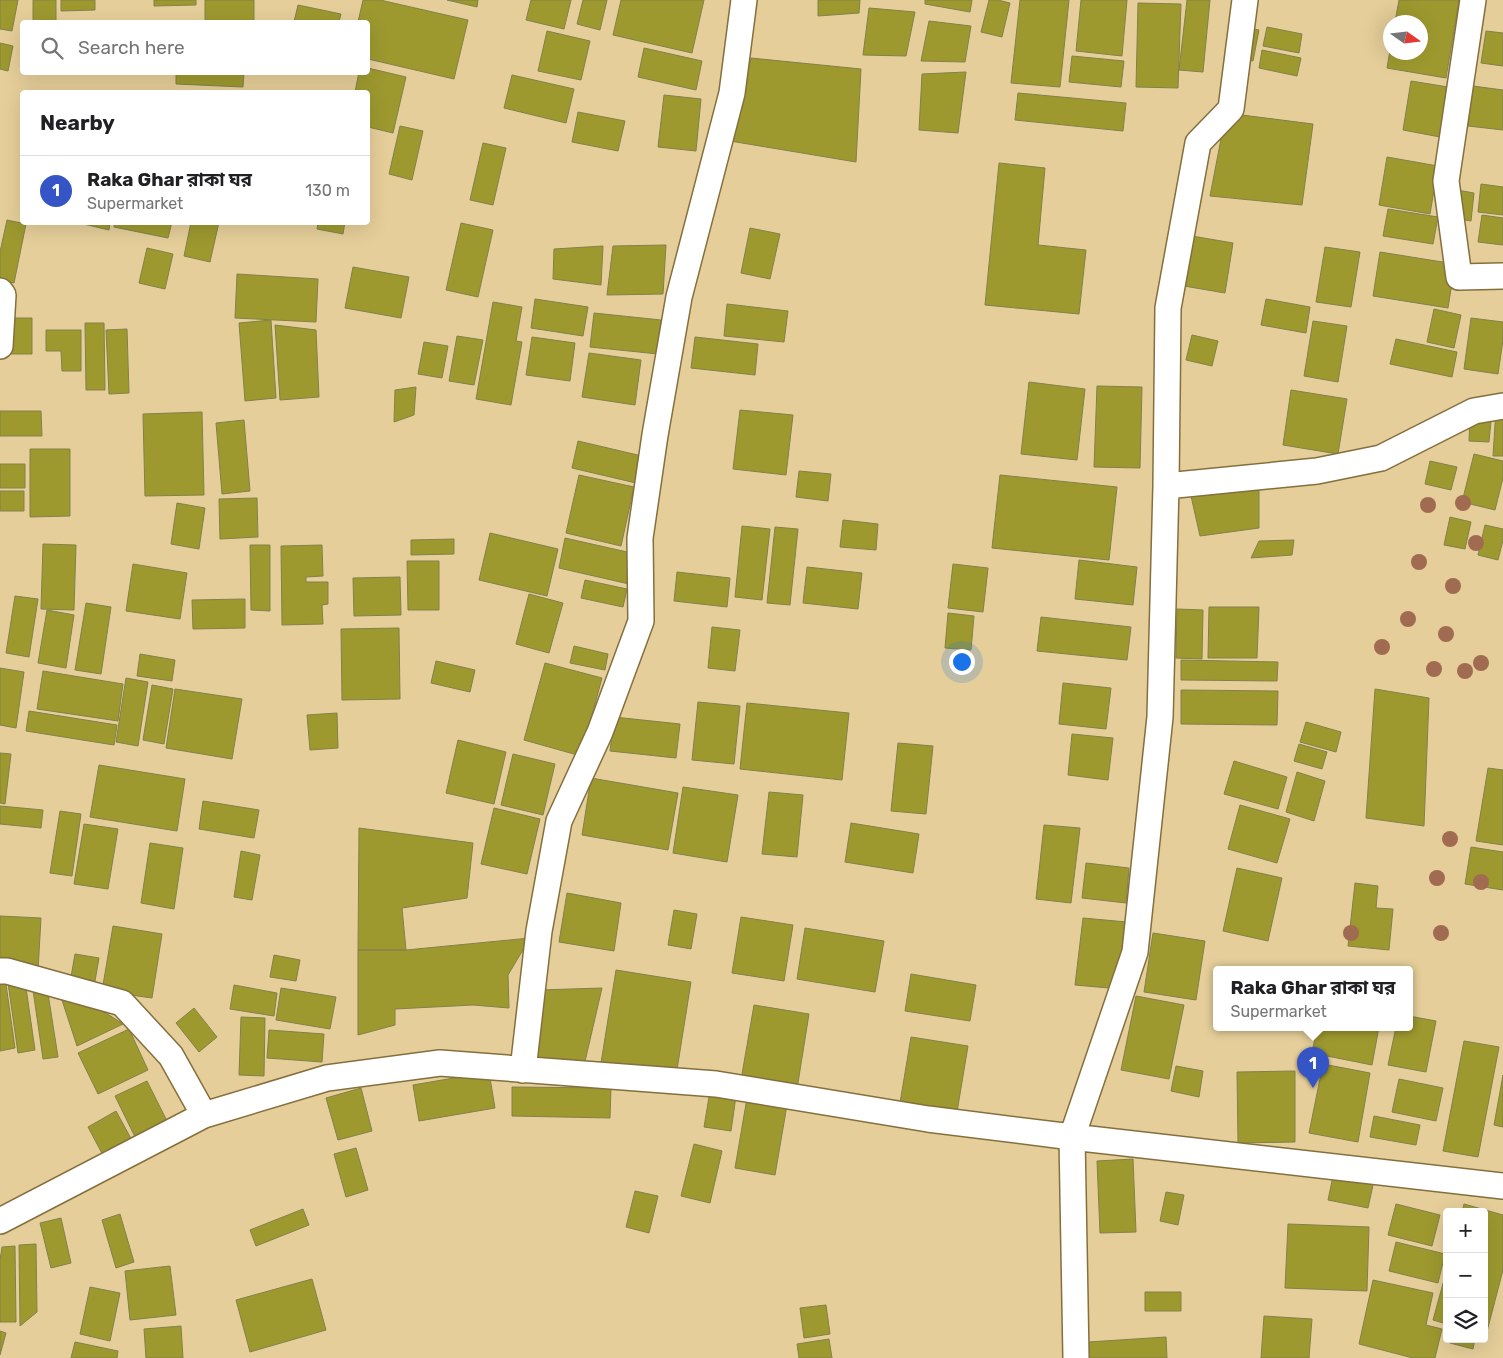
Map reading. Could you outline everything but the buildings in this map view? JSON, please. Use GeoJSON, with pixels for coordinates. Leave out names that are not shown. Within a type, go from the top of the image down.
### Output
{"type":"FeatureCollection","features":[{"type":"Feature","properties":{"kind":"street"},"geometry":{"type":"LineString","coordinates":[[523,1070],[539,931],[559,821],[600,732],[640,622],[640,538],[655,435],[679,297],[732,93],[744,0]]}},
{"type":"Feature","properties":{"kind":"street"},"geometry":{"type":"LineString","coordinates":[[1076,1358],[1072,1137],[1134,952],[1160,717],[1168,308],[1198,143],[1231,109],[1245,0]]}},
{"type":"Feature","properties":{"kind":"street"},"geometry":{"type":"LineString","coordinates":[[1473,0],[1446,182],[1459,277],[1503,276]]}},
{"type":"Feature","properties":{"kind":"street"},"geometry":{"type":"LineString","coordinates":[[0,292],[3,295],[0,346]]}},
{"type":"Feature","properties":{"kind":"street"},"geometry":{"type":"LineString","coordinates":[[1166,486],[1317,471],[1381,458],[1474,411],[1503,406]]}},
{"type":"Feature","properties":{"kind":"street"},"geometry":{"type":"LineString","coordinates":[[0,971],[7,971],[122,1003],[171,1056],[204,1115]]}},
{"type":"Feature","properties":{"kind":"street"},"geometry":{"type":"LineString","coordinates":[[0,1221],[204,1115],[326,1078],[440,1063],[716,1084],[928,1118],[1072,1137],[1503,1186]]}},
{"type":"Feature","properties":{"kind":"place","name":"Raka Ghar রাকা ঘর"},"geometry":{"type":"Point","coordinates":[1313,1088]}}]}
